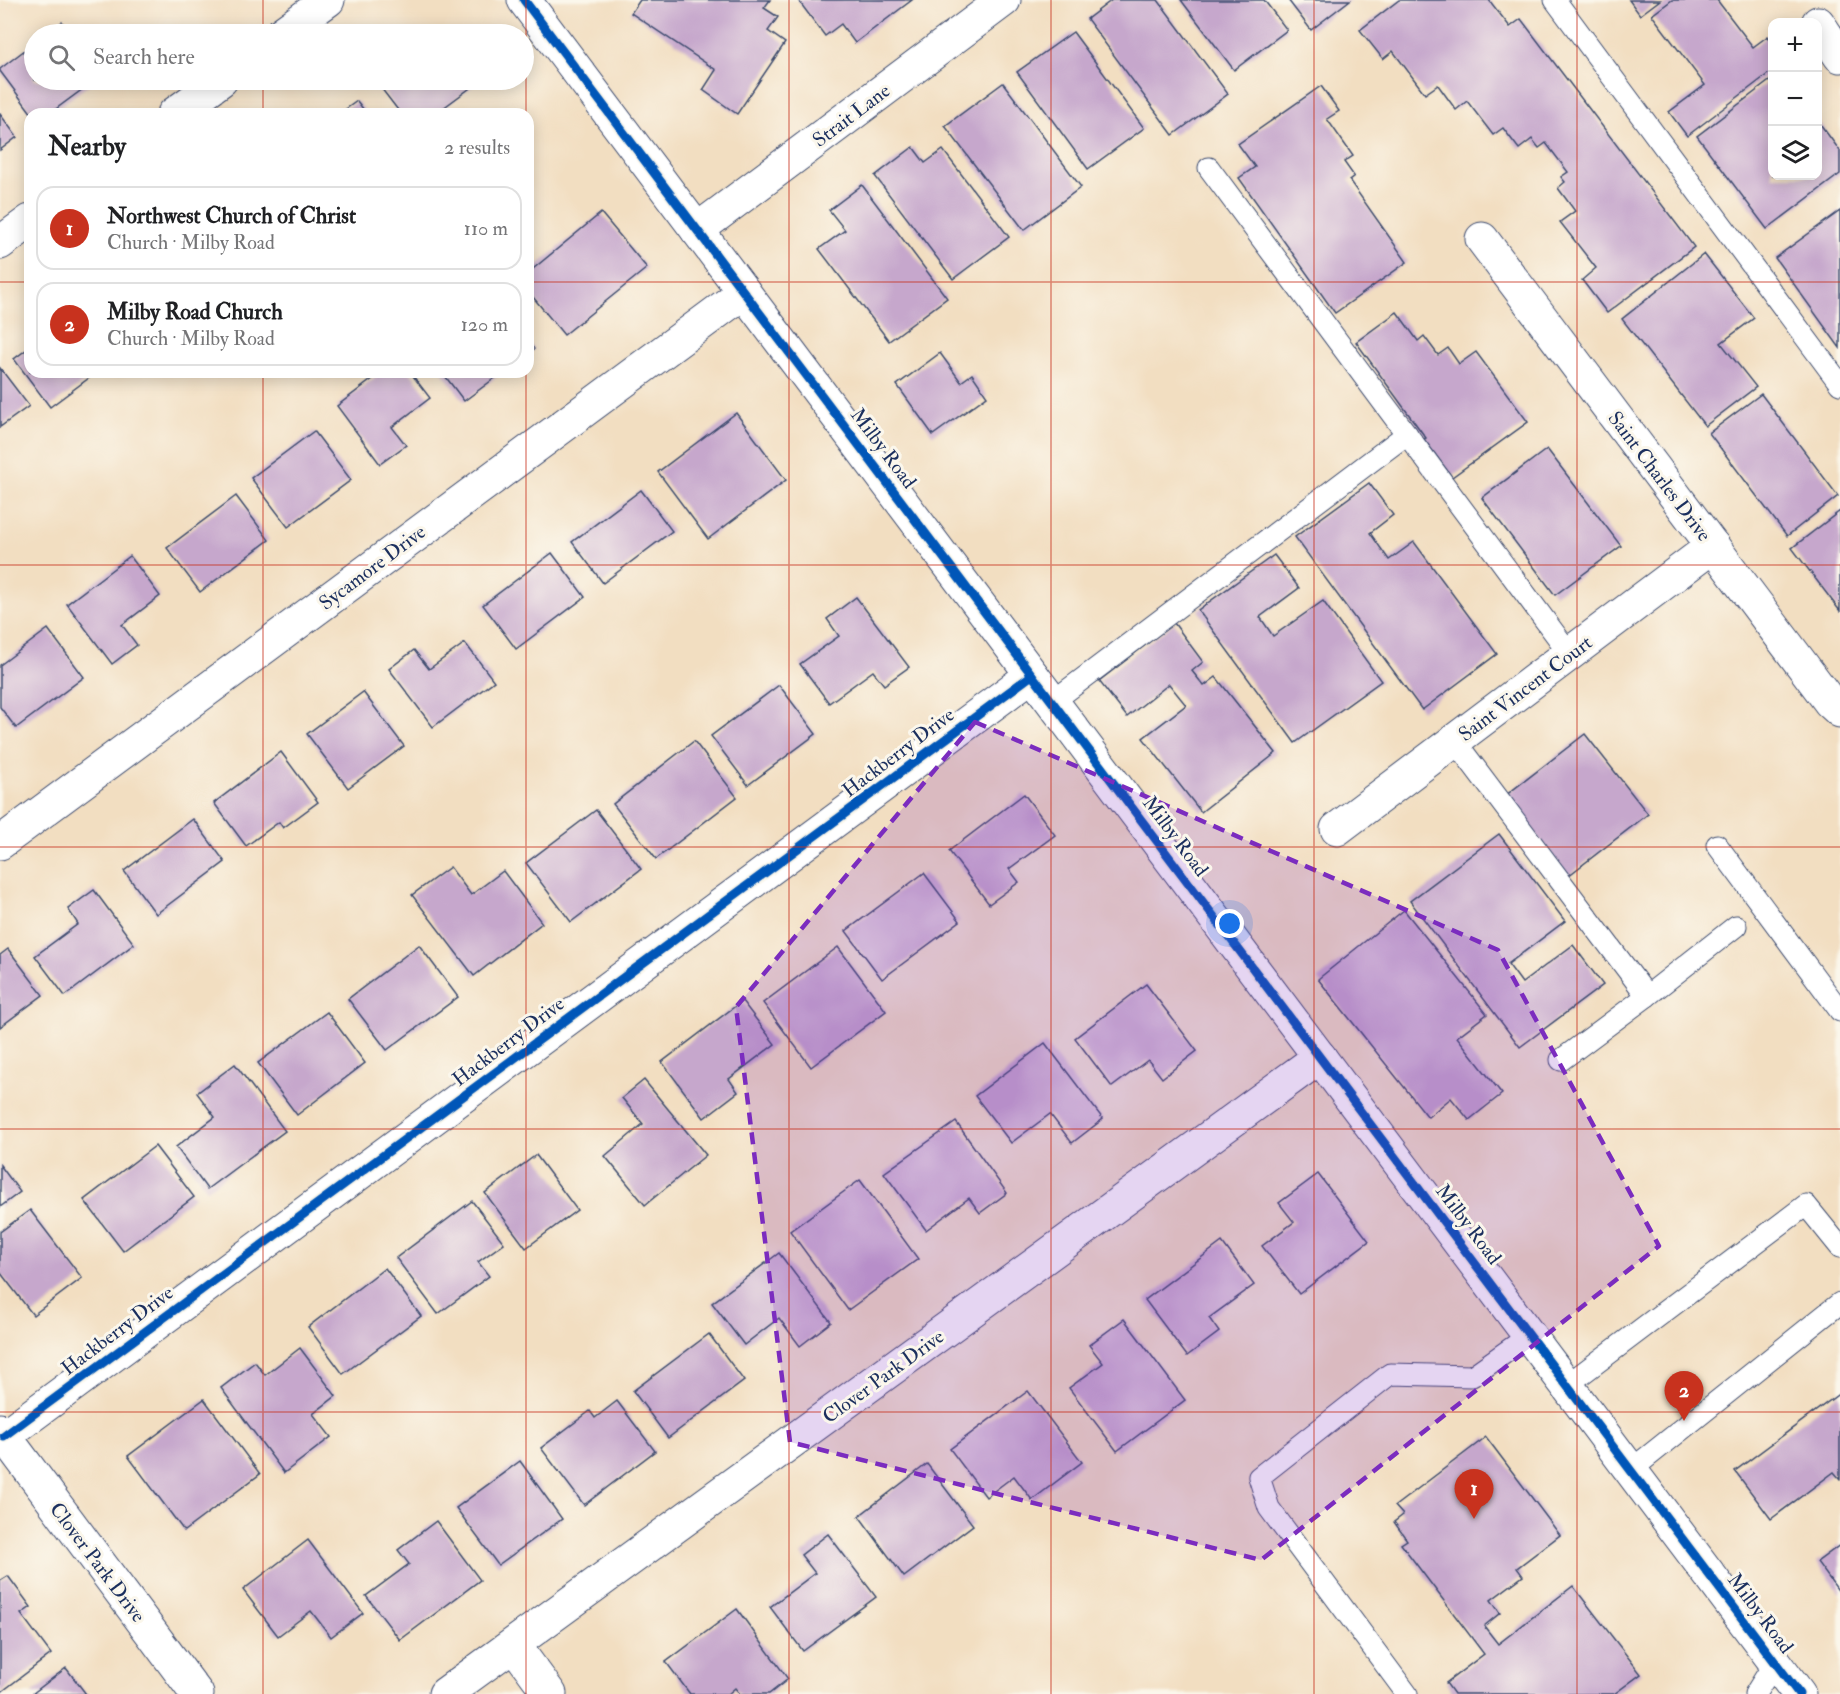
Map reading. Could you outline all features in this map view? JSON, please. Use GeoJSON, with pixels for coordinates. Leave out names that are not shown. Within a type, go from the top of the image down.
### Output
{"type":"FeatureCollection","features":[{"type":"Feature","properties":{"kind":"street"},"geometry":{"type":"LineString","coordinates":[[295,24],[328,0]]}},
{"type":"Feature","properties":{"kind":"street","name":"Milby Road"},"geometry":{"type":"LineString","coordinates":[[524,0],[1799,1694]]}},
{"type":"Feature","properties":{"kind":"street","name":"Strait Lane"},"geometry":{"type":"LineString","coordinates":[[697,230],[1004,0]]}},
{"type":"Feature","properties":{"kind":"street"},"geometry":{"type":"LineString","coordinates":[[1810,0],[1814,18]]}},
{"type":"Feature","properties":{"kind":"street"},"geometry":{"type":"LineString","coordinates":[[1822,30],[1840,56]]}},
{"type":"Feature","properties":{"kind":"street"},"geometry":{"type":"LineString","coordinates":[[182,108],[207,90]]}},
{"type":"Feature","properties":{"kind":"street"},"geometry":{"type":"LineString","coordinates":[[0,243],[24,225]]}},
{"type":"Feature","properties":{"kind":"street","name":"Saint Charles Drive"},"geometry":{"type":"LineString","coordinates":[[1482,239],[1830,702],[1840,711]]}},
{"type":"Feature","properties":{"kind":"street","name":"Sycamore Drive"},"geometry":{"type":"LineString","coordinates":[[0,843],[744,292]]}},
{"type":"Feature","properties":{"kind":"street","name":"Saint Vincent Court"},"geometry":{"type":"LineString","coordinates":[[1337,830],[1713,546]]}},
{"type":"Feature","properties":{"kind":"street","name":"Hackberry Drive"},"geometry":{"type":"LineString","coordinates":[[2,1433],[1032,675]]}},
{"type":"Feature","properties":{"kind":"street","name":"Clover Park Drive"},"geometry":{"type":"LineString","coordinates":[[446,1694],[1320,1057]]}},
{"type":"Feature","properties":{"kind":"street","name":"Clover Park Drive"},"geometry":{"type":"LineString","coordinates":[[2,1433],[197,1694]]}},
{"type":"Feature","properties":{"kind":"street"},"geometry":{"type":"LineString","coordinates":[[514,1645],[550,1694]]}},
{"type":"Feature","properties":{"kind":"lane"},"geometry":{"type":"LineString","coordinates":[[1555,0],[1840,384]]}},
{"type":"Feature","properties":{"kind":"lane"},"geometry":{"type":"LineString","coordinates":[[1209,168],[1570,654]]}},
{"type":"Feature","properties":{"kind":"lane"},"geometry":{"type":"LineString","coordinates":[[1052,702],[1407,434]]}},
{"type":"Feature","properties":{"kind":"lane"},"geometry":{"type":"LineString","coordinates":[[1455,741],[1647,996]]}},
{"type":"Feature","properties":{"kind":"lane"},"geometry":{"type":"LineString","coordinates":[[1717,845],[1840,1011]]}},
{"type":"Feature","properties":{"kind":"lane"},"geometry":{"type":"LineString","coordinates":[[1561,1060],[1736,926]]}},
{"type":"Feature","properties":{"kind":"lane"},"geometry":{"type":"LineString","coordinates":[[1567,1385],[1806,1205],[1840,1247]]}},
{"type":"Feature","properties":{"kind":"lane"},"geometry":{"type":"LineString","coordinates":[[1631,1470],[1840,1303]]}},
{"type":"Feature","properties":{"kind":"lane"},"geometry":{"type":"LineString","coordinates":[[1407,1694],[1269,1508],[1259,1477],[1390,1374],[1472,1376],[1530,1335]]}},
{"type":"Feature","properties":{"kind":"lane"},"geometry":{"type":"LineString","coordinates":[[1755,1694],[1775,1662]]}},
{"type":"Feature","properties":{"kind":"highlighted area"},"geometry":{"type":"Polygon","coordinates":[[[975,722],[1498,950],[1659,1246],[1261,1560],[790,1442],[736,1007],[975,722]]]}},
{"type":"Feature","properties":{"kind":"building"},"geometry":{"type":"Polygon","coordinates":[[[640,0],[770,0],[764,8],[778,17],[768,31],[785,43],[737,114],[703,90],[716,70],[631,13],[640,0]]]}},
{"type":"Feature","properties":{"kind":"building"},"geometry":{"type":"Polygon","coordinates":[[[798,0],[912,0],[855,43],[841,24],[825,36],[798,0]]]}},
{"type":"Feature","properties":{"kind":"building"},"geometry":{"type":"Polygon","coordinates":[[[1112,0],[1158,0],[1228,94],[1173,135],[1087,19],[1112,0]]]}},
{"type":"Feature","properties":{"kind":"building"},"geometry":{"type":"Polygon","coordinates":[[[1181,0],[1264,0],[1287,30],[1234,70],[1181,0]]]}},
{"type":"Feature","properties":{"kind":"building"},"geometry":{"type":"Polygon","coordinates":[[[1288,0],[1350,0],[1311,30],[1288,0]]]}},
{"type":"Feature","properties":{"kind":"building"},"geometry":{"type":"Polygon","coordinates":[[[1399,0],[1489,0],[1510,27],[1521,19],[1694,247],[1607,313],[1582,280],[1596,268],[1560,222],[1575,211],[1558,188],[1565,182],[1561,177],[1568,172],[1546,143],[1539,148],[1532,139],[1519,149],[1503,128],[1493,135],[1467,101],[1456,110],[1438,85],[1425,94],[1393,51],[1383,59],[1360,30],[1399,0]]]}},
{"type":"Feature","properties":{"kind":"building"},"geometry":{"type":"Polygon","coordinates":[[[1629,0],[1660,0],[1640,15],[1629,0]]]}},
{"type":"Feature","properties":{"kind":"building"},"geometry":{"type":"Polygon","coordinates":[[[1672,0],[1717,0],[1753,47],[1768,36],[1768,74],[1687,136],[1669,112],[1705,85],[1652,15],[1672,0]]]}},
{"type":"Feature","properties":{"kind":"building"},"geometry":{"type":"Polygon","coordinates":[[[1073,32],[1144,128],[1088,169],[1017,72],[1073,32]]]}},
{"type":"Feature","properties":{"kind":"building"},"geometry":{"type":"Polygon","coordinates":[[[24,51],[24,90],[81,90],[57,108],[28,108],[0,69],[24,51]]]}},
{"type":"Feature","properties":{"kind":"building"},"geometry":{"type":"Polygon","coordinates":[[[1768,82],[1768,180],[1822,180],[1822,126],[1840,151],[1840,174],[1767,229],[1697,136],[1768,82]]]}},
{"type":"Feature","properties":{"kind":"building"},"geometry":{"type":"Polygon","coordinates":[[[1003,83],[1081,187],[1024,230],[945,126],[1003,83]]]}},
{"type":"Feature","properties":{"kind":"building"},"geometry":{"type":"Polygon","coordinates":[[[1321,86],[1339,111],[1327,119],[1353,156],[1344,162],[1354,176],[1349,180],[1407,262],[1335,313],[1239,178],[1255,167],[1238,144],[1321,86]]]}},
{"type":"Feature","properties":{"kind":"building"},"geometry":{"type":"Polygon","coordinates":[[[383,90],[467,90],[443,108],[396,108],[383,90]]]}},
{"type":"Feature","properties":{"kind":"building"},"geometry":{"type":"Polygon","coordinates":[[[357,101],[362,108],[347,108],[357,101]]]}},
{"type":"Feature","properties":{"kind":"building"},"geometry":{"type":"Polygon","coordinates":[[[0,114],[17,137],[0,150],[0,114]]]}},
{"type":"Feature","properties":{"kind":"building"},"geometry":{"type":"Polygon","coordinates":[[[913,147],[925,163],[943,150],[1009,237],[953,279],[875,176],[913,147]]]}},
{"type":"Feature","properties":{"kind":"building"},"geometry":{"type":"Polygon","coordinates":[[[862,185],[947,298],[889,341],[819,249],[845,230],[829,210],[862,185]]]}},
{"type":"Feature","properties":{"kind":"building"},"geometry":{"type":"Polygon","coordinates":[[[1840,211],[1840,348],[1775,258],[1840,211]]]}},
{"type":"Feature","properties":{"kind":"building"},"geometry":{"type":"Polygon","coordinates":[[[601,213],[647,268],[564,335],[534,298],[534,268],[601,213]]]}},
{"type":"Feature","properties":{"kind":"building"},"geometry":{"type":"Polygon","coordinates":[[[1704,254],[1754,318],[1721,343],[1756,387],[1705,426],[1622,319],[1704,254]]]}},
{"type":"Feature","properties":{"kind":"building"},"geometry":{"type":"Polygon","coordinates":[[[1397,312],[1418,341],[1424,336],[1438,355],[1448,348],[1459,364],[1476,352],[1528,422],[1452,477],[1356,342],[1397,312]]]}},
{"type":"Feature","properties":{"kind":"building"},"geometry":{"type":"Polygon","coordinates":[[[24,352],[24,372],[14,359],[24,352]]]}},
{"type":"Feature","properties":{"kind":"building"},"geometry":{"type":"Polygon","coordinates":[[[940,353],[961,382],[972,374],[987,396],[933,435],[897,385],[940,353]]]}},
{"type":"Feature","properties":{"kind":"building"},"geometry":{"type":"Polygon","coordinates":[[[0,368],[29,406],[0,427],[0,368]]]}},
{"type":"Feature","properties":{"kind":"building"},"geometry":{"type":"Polygon","coordinates":[[[28,378],[89,378],[50,407],[28,378]]]}},
{"type":"Feature","properties":{"kind":"building"},"geometry":{"type":"Polygon","coordinates":[[[374,378],[415,378],[430,398],[392,427],[406,445],[380,464],[337,406],[374,378]]]}},
{"type":"Feature","properties":{"kind":"building"},"geometry":{"type":"Polygon","coordinates":[[[447,378],[495,378],[464,401],[447,378]]]}},
{"type":"Feature","properties":{"kind":"building"},"geometry":{"type":"Polygon","coordinates":[[[1761,394],[1838,496],[1787,536],[1709,433],[1761,394]]]}},
{"type":"Feature","properties":{"kind":"building"},"geometry":{"type":"Polygon","coordinates":[[[736,413],[786,480],[708,539],[658,472],[736,413]]]}},
{"type":"Feature","properties":{"kind":"building"},"geometry":{"type":"Polygon","coordinates":[[[314,431],[351,480],[288,527],[251,478],[314,431]]]}},
{"type":"Feature","properties":{"kind":"building"},"geometry":{"type":"Polygon","coordinates":[[[1547,449],[1621,546],[1555,595],[1482,498],[1547,449]]]}},
{"type":"Feature","properties":{"kind":"building"},"geometry":{"type":"Polygon","coordinates":[[[1369,483],[1393,515],[1370,533],[1389,560],[1414,542],[1497,654],[1422,710],[1295,537],[1369,483]]]}},
{"type":"Feature","properties":{"kind":"building"},"geometry":{"type":"Polygon","coordinates":[[[641,490],[672,531],[603,583],[572,542],[641,490]]]}},
{"type":"Feature","properties":{"kind":"building"},"geometry":{"type":"Polygon","coordinates":[[[236,496],[269,540],[200,592],[167,548],[236,496]]]}},
{"type":"Feature","properties":{"kind":"building"},"geometry":{"type":"Polygon","coordinates":[[[1840,511],[1840,611],[1792,548],[1840,511]]]}},
{"type":"Feature","properties":{"kind":"building"},"geometry":{"type":"Polygon","coordinates":[[[552,553],[585,597],[516,649],[483,605],[552,553]]]}},
{"type":"Feature","properties":{"kind":"building"},"geometry":{"type":"Polygon","coordinates":[[[1274,555],[1299,588],[1260,617],[1273,636],[1323,601],[1381,681],[1295,743],[1198,610],[1274,555]]]}},
{"type":"Feature","properties":{"kind":"building"},"geometry":{"type":"Polygon","coordinates":[[[130,556],[160,596],[122,625],[137,645],[112,664],[67,604],[130,556]]]}},
{"type":"Feature","properties":{"kind":"building"},"geometry":{"type":"Polygon","coordinates":[[[856,597],[909,667],[884,685],[873,671],[829,703],[800,664],[839,636],[827,619],[856,597]]]}},
{"type":"Feature","properties":{"kind":"building"},"geometry":{"type":"Polygon","coordinates":[[[1174,623],[1203,662],[1192,671],[1204,686],[1216,677],[1276,753],[1201,812],[1143,738],[1186,705],[1169,684],[1127,717],[1099,681],[1174,623]]]}},
{"type":"Feature","properties":{"kind":"building"},"geometry":{"type":"Polygon","coordinates":[[[48,629],[84,677],[16,728],[0,707],[0,665],[48,629]]]}},
{"type":"Feature","properties":{"kind":"building"},"geometry":{"type":"Polygon","coordinates":[[[465,643],[494,681],[433,727],[389,669],[414,650],[429,669],[465,643]]]}},
{"type":"Feature","properties":{"kind":"building"},"geometry":{"type":"Polygon","coordinates":[[[779,685],[816,734],[748,785],[711,736],[779,685]]]}},
{"type":"Feature","properties":{"kind":"building"},"geometry":{"type":"Polygon","coordinates":[[[363,692],[404,746],[348,788],[307,734],[363,692]]]}},
{"type":"Feature","properties":{"kind":"building"},"geometry":{"type":"Polygon","coordinates":[[[1585,734],[1648,814],[1568,876],[1505,796],[1585,734]]]}},
{"type":"Feature","properties":{"kind":"building"},"geometry":{"type":"Polygon","coordinates":[[[694,741],[737,797],[656,859],[613,804],[694,741]]]}},
{"type":"Feature","properties":{"kind":"building"},"geometry":{"type":"Polygon","coordinates":[[[281,752],[318,802],[283,828],[279,822],[246,846],[214,803],[281,752]]]}},
{"type":"Feature","properties":{"kind":"building"},"geometry":{"type":"Polygon","coordinates":[[[1024,794],[1055,835],[1009,869],[1019,882],[989,904],[949,851],[1024,794]]]}},
{"type":"Feature","properties":{"kind":"building"},"geometry":{"type":"Polygon","coordinates":[[[596,810],[641,869],[571,922],[526,863],[596,810]]]}},
{"type":"Feature","properties":{"kind":"building"},"geometry":{"type":"Polygon","coordinates":[[[193,819],[225,862],[156,914],[124,871],[193,819]]]}},
{"type":"Feature","properties":{"kind":"building"},"geometry":{"type":"Polygon","coordinates":[[[1499,834],[1565,921],[1508,964],[1522,983],[1573,945],[1603,985],[1520,1047],[1410,901],[1499,834]]]}},
{"type":"Feature","properties":{"kind":"building"},"geometry":{"type":"Polygon","coordinates":[[[450,867],[471,895],[503,871],[542,923],[474,976],[412,895],[450,867]]]}},
{"type":"Feature","properties":{"kind":"building"},"geometry":{"type":"Polygon","coordinates":[[[924,873],[960,921],[882,979],[846,931],[924,873]]]}},
{"type":"Feature","properties":{"kind":"building"},"geometry":{"type":"Polygon","coordinates":[[[94,890],[134,944],[65,996],[35,956],[78,924],[68,909],[94,890]]]}},
{"type":"Feature","properties":{"kind":"building"},"geometry":{"type":"Polygon","coordinates":[[[1404,910],[1487,1014],[1457,1037],[1502,1094],[1469,1120],[1451,1098],[1428,1117],[1318,979],[1404,910]]]}},
{"type":"Feature","properties":{"kind":"building"},"geometry":{"type":"Polygon","coordinates":[[[419,945],[458,997],[387,1050],[348,999],[419,945]]]}},
{"type":"Feature","properties":{"kind":"building"},"geometry":{"type":"Polygon","coordinates":[[[838,947],[886,1011],[811,1067],[763,1003],[838,947]]]}},
{"type":"Feature","properties":{"kind":"building"},"geometry":{"type":"Polygon","coordinates":[[[8,949],[43,995],[0,1027],[0,955],[8,949]]]}},
{"type":"Feature","properties":{"kind":"building"},"geometry":{"type":"Polygon","coordinates":[[[1146,984],[1197,1051],[1162,1078],[1148,1060],[1112,1087],[1075,1038],[1146,984]]]}},
{"type":"Feature","properties":{"kind":"building"},"geometry":{"type":"Polygon","coordinates":[[[742,1001],[775,1044],[729,1079],[738,1092],[704,1118],[662,1062],[742,1001]]]}},
{"type":"Feature","properties":{"kind":"building"},"geometry":{"type":"Polygon","coordinates":[[[327,1012],[365,1063],[297,1115],[258,1063],[327,1012]]]}},
{"type":"Feature","properties":{"kind":"building"},"geometry":{"type":"Polygon","coordinates":[[[1045,1043],[1103,1119],[1072,1143],[1050,1114],[1011,1143],[975,1096],[1045,1043]]]}},
{"type":"Feature","properties":{"kind":"building"},"geometry":{"type":"Polygon","coordinates":[[[235,1064],[285,1131],[207,1189],[176,1147],[215,1117],[197,1093],[235,1064]]]}},
{"type":"Feature","properties":{"kind":"building"},"geometry":{"type":"Polygon","coordinates":[[[644,1080],[706,1155],[645,1205],[605,1156],[643,1124],[622,1098],[644,1080]]]}},
{"type":"Feature","properties":{"kind":"building"},"geometry":{"type":"Polygon","coordinates":[[[956,1122],[1007,1193],[980,1213],[969,1198],[926,1230],[884,1173],[956,1122]]]}},
{"type":"Feature","properties":{"kind":"building"},"geometry":{"type":"Polygon","coordinates":[[[155,1146],[194,1197],[123,1251],[84,1200],[155,1146]]]}},
{"type":"Feature","properties":{"kind":"building"},"geometry":{"type":"Polygon","coordinates":[[[536,1155],[577,1210],[526,1248],[485,1193],[536,1155]]]}},
{"type":"Feature","properties":{"kind":"building"},"geometry":{"type":"Polygon","coordinates":[[[0,1165],[20,1192],[0,1207],[0,1165]]]}},
{"type":"Feature","properties":{"kind":"building"},"geometry":{"type":"Polygon","coordinates":[[[1318,1174],[1369,1241],[1299,1294],[1262,1246],[1294,1222],[1279,1203],[1318,1174]]]}},
{"type":"Feature","properties":{"kind":"building"},"geometry":{"type":"Polygon","coordinates":[[[860,1180],[918,1259],[848,1310],[790,1231],[860,1180]]]}},
{"type":"Feature","properties":{"kind":"building"},"geometry":{"type":"Polygon","coordinates":[[[472,1201],[504,1243],[478,1262],[489,1276],[438,1314],[396,1258],[472,1201]]]}},
{"type":"Feature","properties":{"kind":"building"},"geometry":{"type":"Polygon","coordinates":[[[30,1210],[82,1278],[33,1315],[0,1272],[0,1232],[30,1210]]]}},
{"type":"Feature","properties":{"kind":"building"},"geometry":{"type":"Polygon","coordinates":[[[1222,1242],[1254,1285],[1209,1318],[1219,1332],[1187,1356],[1145,1300],[1222,1242]]]}},
{"type":"Feature","properties":{"kind":"building"},"geometry":{"type":"Polygon","coordinates":[[[779,1253],[831,1322],[800,1346],[779,1318],[744,1345],[712,1303],[779,1253]]]}},
{"type":"Feature","properties":{"kind":"building"},"geometry":{"type":"Polygon","coordinates":[[[385,1268],[421,1316],[343,1374],[308,1327],[385,1268]]]}},
{"type":"Feature","properties":{"kind":"building"},"geometry":{"type":"Polygon","coordinates":[[[1124,1319],[1185,1400],[1117,1451],[1069,1388],[1103,1363],[1089,1345],[1124,1319]]]}},
{"type":"Feature","properties":{"kind":"building"},"geometry":{"type":"Polygon","coordinates":[[[709,1334],[744,1381],[668,1438],[633,1391],[709,1334]]]}},
{"type":"Feature","properties":{"kind":"building"},"geometry":{"type":"Polygon","coordinates":[[[300,1348],[336,1396],[313,1414],[331,1437],[284,1473],[221,1388],[255,1362],[265,1375],[300,1348]]]}},
{"type":"Feature","properties":{"kind":"building"},"geometry":{"type":"Polygon","coordinates":[[[1028,1391],[1082,1462],[1032,1500],[1014,1476],[986,1497],[950,1449],[1028,1391]]]}},
{"type":"Feature","properties":{"kind":"building"},"geometry":{"type":"Polygon","coordinates":[[[1840,1393],[1840,1479],[1834,1472],[1771,1519],[1735,1471],[1840,1393]]]}},
{"type":"Feature","properties":{"kind":"building"},"geometry":{"type":"Polygon","coordinates":[[[204,1399],[260,1474],[184,1531],[128,1456],[204,1399]]]}},
{"type":"Feature","properties":{"kind":"building"},"geometry":{"type":"Polygon","coordinates":[[[617,1401],[655,1451],[584,1505],[541,1448],[590,1411],[595,1418],[617,1401]]]}},
{"type":"Feature","properties":{"kind":"building"},"geometry":{"type":"Polygon","coordinates":[[[1486,1437],[1560,1535],[1517,1568],[1523,1576],[1491,1600],[1500,1613],[1484,1626],[1498,1644],[1573,1586],[1641,1674],[1614,1694],[1454,1694],[1446,1683],[1484,1654],[1401,1544],[1407,1540],[1394,1522],[1403,1515],[1395,1506],[1486,1437]]]}},
{"type":"Feature","properties":{"kind":"building"},"geometry":{"type":"Polygon","coordinates":[[[520,1461],[562,1519],[498,1565],[456,1508],[520,1461]]]}},
{"type":"Feature","properties":{"kind":"building"},"geometry":{"type":"Polygon","coordinates":[[[927,1464],[973,1525],[904,1577],[859,1516],[927,1464]]]}},
{"type":"Feature","properties":{"kind":"building"},"geometry":{"type":"Polygon","coordinates":[[[436,1521],[480,1580],[400,1640],[366,1596],[409,1564],[398,1550],[436,1521]]]}},
{"type":"Feature","properties":{"kind":"building"},"geometry":{"type":"Polygon","coordinates":[[[828,1534],[876,1597],[803,1651],[770,1607],[815,1573],[801,1555],[828,1534]]]}},
{"type":"Feature","properties":{"kind":"building"},"geometry":{"type":"Polygon","coordinates":[[[308,1540],[363,1613],[331,1637],[311,1611],[278,1636],[243,1590],[308,1540]]]}},
{"type":"Feature","properties":{"kind":"building"},"geometry":{"type":"Polygon","coordinates":[[[1840,1545],[1840,1593],[1817,1562],[1840,1545]]]}},
{"type":"Feature","properties":{"kind":"building"},"geometry":{"type":"Polygon","coordinates":[[[8,1576],[31,1607],[21,1614],[51,1654],[0,1693],[0,1581],[8,1576]]]}},
{"type":"Feature","properties":{"kind":"building"},"geometry":{"type":"Polygon","coordinates":[[[737,1609],[788,1679],[769,1694],[740,1694],[735,1688],[728,1694],[690,1694],[666,1662],[737,1609]]]}},
{"type":"Feature","properties":{"kind":"building"},"geometry":{"type":"Polygon","coordinates":[[[66,1668],[86,1694],[32,1694],[66,1668]]]}},
{"type":"Feature","properties":{"kind":"cycle path"},"geometry":{"type":"LineString","coordinates":[[524,0],[1799,1694]]}},
{"type":"Feature","properties":{"kind":"cycle path"},"geometry":{"type":"LineString","coordinates":[[4,1436],[1032,675]]}},
{"type":"Feature","properties":{"kind":"place","name":"Milby Road Church"},"geometry":{"type":"Point","coordinates":[1684,1421]}},
{"type":"Feature","properties":{"kind":"place","name":"Northwest Church of Christ"},"geometry":{"type":"Point","coordinates":[1474,1519]}}]}
